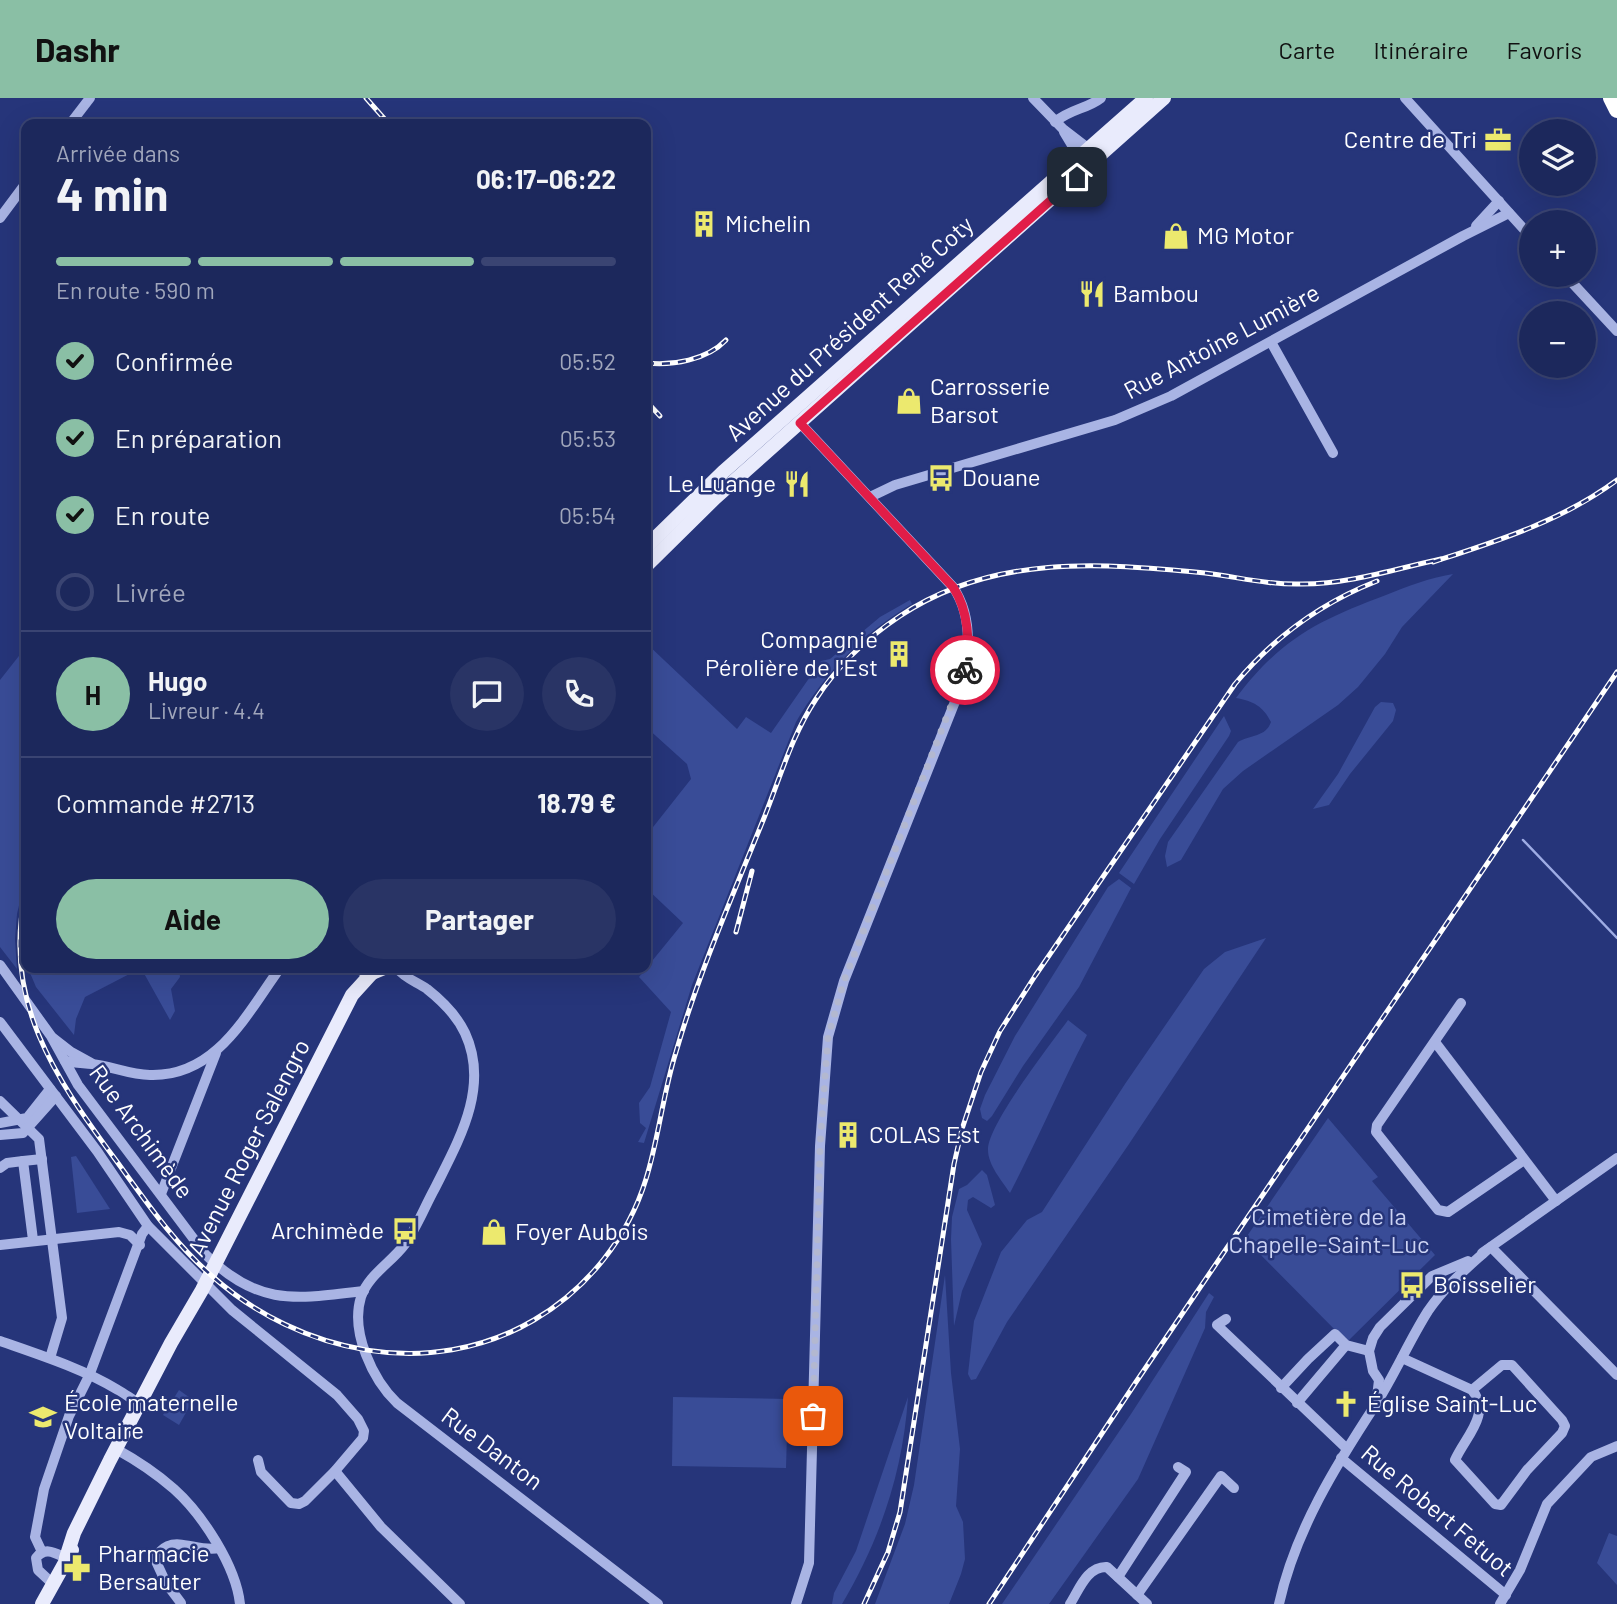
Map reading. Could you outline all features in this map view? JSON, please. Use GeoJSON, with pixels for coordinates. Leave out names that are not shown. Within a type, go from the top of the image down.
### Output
{"type":"FeatureCollection","features":[{"type":"Feature","properties":{"kind":"highway"},"geometry":{"type":"LineString","coordinates":[[1611,98],[1617,110]]}},
{"type":"Feature","properties":{"kind":"main road","name":"Avenue du Président René Coty"},"geometry":{"type":"LineString","coordinates":[[651,561],[795,417],[1146,98]]}},
{"type":"Feature","properties":{"kind":"main road","name":"Avenue du Président René Coty"},"geometry":{"type":"LineString","coordinates":[[651,542],[723,472],[795,417],[1066,186],[1164,98]]}},
{"type":"Feature","properties":{"kind":"main road","name":"Avenue Roger Salengro"},"geometry":{"type":"LineString","coordinates":[[42,1604],[80,1537],[171,1343],[186,1321],[219,1258],[352,995],[368,973]]}},
{"type":"Feature","properties":{"kind":"street"},"geometry":{"type":"LineString","coordinates":[[74,119],[90,98]]}},
{"type":"Feature","properties":{"kind":"street"},"geometry":{"type":"LineString","coordinates":[[1033,98],[1084,153]]}},
{"type":"Feature","properties":{"kind":"street"},"geometry":{"type":"LineString","coordinates":[[1059,126],[1072,110],[1095,103],[1101,98]]}},
{"type":"Feature","properties":{"kind":"street"},"geometry":{"type":"LineString","coordinates":[[1405,98],[1519,224]]}},
{"type":"Feature","properties":{"kind":"street","name":"Avenue du Président René Coty"},"geometry":{"type":"LineString","coordinates":[[1066,186],[1091,156],[1084,153]]}},
{"type":"Feature","properties":{"kind":"street"},"geometry":{"type":"LineString","coordinates":[[0,218],[21,190]]}},
{"type":"Feature","properties":{"kind":"street","name":"Rue Antoine Lumière"},"geometry":{"type":"LineString","coordinates":[[1463,236],[1484,220],[1499,201]]}},
{"type":"Feature","properties":{"kind":"street","name":"Rue Antoine Lumière"},"geometry":{"type":"LineString","coordinates":[[870,497],[906,481],[1141,410],[1509,213]]}},
{"type":"Feature","properties":{"kind":"street"},"geometry":{"type":"LineString","coordinates":[[1576,287],[1617,331]]}},
{"type":"Feature","properties":{"kind":"street"},"geometry":{"type":"LineString","coordinates":[[1271,342],[1333,453]]}},
{"type":"Feature","properties":{"kind":"street"},"geometry":{"type":"LineString","coordinates":[[795,417],[957,593],[964,612],[967,651],[962,684],[844,981],[828,1037],[820,1146],[809,1563],[796,1604]]}},
{"type":"Feature","properties":{"kind":"street"},"geometry":{"type":"LineString","coordinates":[[0,965],[51,1036],[91,1063]]}},
{"type":"Feature","properties":{"kind":"street"},"geometry":{"type":"LineString","coordinates":[[65,1061],[91,1063],[152,1076],[198,1066],[216,1052],[276,973]]}},
{"type":"Feature","properties":{"kind":"street"},"geometry":{"type":"LineString","coordinates":[[364,1292],[405,1243],[418,1220],[460,1137],[471,1108],[475,1085],[465,1033],[444,1004],[403,973]]}},
{"type":"Feature","properties":{"kind":"street"},"geometry":{"type":"LineString","coordinates":[[268,984],[280,989]]}},
{"type":"Feature","properties":{"kind":"street"},"geometry":{"type":"LineString","coordinates":[[1461,1003],[1377,1125],[1376,1132],[1438,1210],[1448,1212],[1524,1160]]}},
{"type":"Feature","properties":{"kind":"street"},"geometry":{"type":"LineString","coordinates":[[0,1022],[148,1226],[232,1310],[337,1395],[358,1419],[364,1431],[363,1438],[335,1471],[299,1504],[291,1503],[261,1472],[258,1460]]}},
{"type":"Feature","properties":{"kind":"street","name":"Rue Archimède"},"geometry":{"type":"LineString","coordinates":[[51,1036],[82,1090],[205,1254],[231,1278],[255,1291],[283,1296],[312,1297],[364,1292]]}},
{"type":"Feature","properties":{"kind":"street"},"geometry":{"type":"LineString","coordinates":[[1435,1042],[1556,1201]]}},
{"type":"Feature","properties":{"kind":"street"},"geometry":{"type":"LineString","coordinates":[[160,1194],[216,1052]]}},
{"type":"Feature","properties":{"kind":"street"},"geometry":{"type":"LineString","coordinates":[[82,1090],[79,1074],[91,1063]]}},
{"type":"Feature","properties":{"kind":"street"},"geometry":{"type":"LineString","coordinates":[[182,1071],[198,1077],[202,1088]]}},
{"type":"Feature","properties":{"kind":"street"},"geometry":{"type":"LineString","coordinates":[[0,1135],[23,1133],[24,1124],[53,1093]]}},
{"type":"Feature","properties":{"kind":"street"},"geometry":{"type":"LineString","coordinates":[[0,1101],[39,1139],[62,1318],[50,1358]]}},
{"type":"Feature","properties":{"kind":"street"},"geometry":{"type":"LineString","coordinates":[[0,1123],[24,1124]]}},
{"type":"Feature","properties":{"kind":"street"},"geometry":{"type":"LineString","coordinates":[[1376,1403],[1379,1380],[1373,1371],[1369,1351],[1380,1327],[1432,1276],[1461,1265],[1489,1248],[1617,1158]]}},
{"type":"Feature","properties":{"kind":"street"},"geometry":{"type":"LineString","coordinates":[[0,1168],[6,1163],[42,1159]]}},
{"type":"Feature","properties":{"kind":"street"},"geometry":{"type":"LineString","coordinates":[[23,1161],[33,1240]]}},
{"type":"Feature","properties":{"kind":"street"},"geometry":{"type":"LineString","coordinates":[[42,1552],[35,1537],[44,1489],[69,1416],[89,1376],[142,1234],[148,1226]]}},
{"type":"Feature","properties":{"kind":"street"},"geometry":{"type":"LineString","coordinates":[[0,1245],[127,1233],[140,1245],[149,1245],[161,1239]]}},
{"type":"Feature","properties":{"kind":"street"},"geometry":{"type":"LineString","coordinates":[[1279,1604],[1294,1556],[1343,1453],[1376,1403],[1430,1309],[1450,1284],[1489,1248]]}},
{"type":"Feature","properties":{"kind":"street"},"geometry":{"type":"LineString","coordinates":[[1489,1248],[1617,1374]]}},
{"type":"Feature","properties":{"kind":"street"},"geometry":{"type":"LineString","coordinates":[[1441,1272],[1450,1275],[1450,1284]]}},
{"type":"Feature","properties":{"kind":"street","name":"Rue Danton"},"geometry":{"type":"LineString","coordinates":[[364,1292],[361,1297],[360,1316],[362,1338],[375,1375],[387,1394],[658,1604]]}},
{"type":"Feature","properties":{"kind":"street","name":"Rue Robert Fetuot"},"geometry":{"type":"LineString","coordinates":[[1226,1319],[1217,1325],[1297,1403],[1343,1453],[1503,1600]]}},
{"type":"Feature","properties":{"kind":"street"},"geometry":{"type":"LineString","coordinates":[[1281,1388],[1335,1334],[1346,1345],[1369,1351]]}},
{"type":"Feature","properties":{"kind":"street"},"geometry":{"type":"LineString","coordinates":[[0,1341],[50,1358],[126,1391],[144,1402]]}},
{"type":"Feature","properties":{"kind":"street"},"geometry":{"type":"LineString","coordinates":[[1297,1403],[1346,1345]]}},
{"type":"Feature","properties":{"kind":"street"},"geometry":{"type":"LineString","coordinates":[[1402,1358],[1472,1390],[1478,1397],[1480,1416],[1455,1460],[1495,1504],[1501,1505],[1527,1470],[1562,1433],[1564,1426],[1562,1420],[1512,1365],[1502,1365],[1472,1390]]}},
{"type":"Feature","properties":{"kind":"street"},"geometry":{"type":"LineString","coordinates":[[1379,1380],[1391,1378]]}},
{"type":"Feature","properties":{"kind":"street"},"geometry":{"type":"LineString","coordinates":[[1503,1600],[1520,1570],[1547,1504],[1591,1457],[1617,1446]]}},
{"type":"Feature","properties":{"kind":"street"},"geometry":{"type":"LineString","coordinates":[[120,1450],[174,1489],[201,1521],[234,1577],[240,1604]]}},
{"type":"Feature","properties":{"kind":"street"},"geometry":{"type":"LineString","coordinates":[[1118,1577],[1186,1472],[1178,1467]]}},
{"type":"Feature","properties":{"kind":"street"},"geometry":{"type":"LineString","coordinates":[[335,1471],[381,1527],[460,1604]]}},
{"type":"Feature","properties":{"kind":"street"},"geometry":{"type":"LineString","coordinates":[[1137,1595],[1221,1476],[1234,1488]]}},
{"type":"Feature","properties":{"kind":"street"},"geometry":{"type":"LineString","coordinates":[[181,1603],[166,1583],[154,1557],[168,1546],[189,1545],[208,1551],[219,1548]]}},
{"type":"Feature","properties":{"kind":"street"},"geometry":{"type":"LineString","coordinates":[[53,1584],[38,1570],[36,1558],[42,1552],[53,1552],[66,1558]]}},
{"type":"Feature","properties":{"kind":"street"},"geometry":{"type":"LineString","coordinates":[[1070,1604],[1091,1571],[1099,1567],[1107,1567],[1147,1604]]}},
{"type":"Feature","properties":{"kind":"green space"},"geometry":{"type":"Polygon","coordinates":[[[1453,574],[1402,627],[1385,654],[1358,687],[1338,705],[1243,771],[1223,789],[1181,860],[1167,867],[1165,856],[1168,842],[1238,742],[1262,733],[1269,727],[1271,722],[1261,708],[1236,698],[1252,678],[1285,646],[1340,613],[1411,585],[1453,574]]]}},
{"type":"Feature","properties":{"kind":"green space"},"geometry":{"type":"Polygon","coordinates":[[[910,600],[912,604],[894,615],[846,656],[819,687],[796,722],[692,985],[644,1143],[638,1142],[646,1128],[640,1123],[639,1103],[650,1087],[671,1012],[639,977],[642,973],[651,973],[651,962],[683,923],[651,893],[651,830],[691,779],[687,764],[651,732],[651,648],[737,729],[746,717],[771,733],[821,661],[830,659],[880,617],[910,600]]]}},
{"type":"Feature","properties":{"kind":"green space"},"geometry":{"type":"Polygon","coordinates":[[[21,653],[21,897],[15,939],[17,969],[0,947],[0,680],[21,653]]]}},
{"type":"Feature","properties":{"kind":"green space"},"geometry":{"type":"Polygon","coordinates":[[[1381,702],[1393,703],[1396,710],[1393,721],[1329,805],[1313,809],[1338,774],[1375,707],[1381,702]]]}},
{"type":"Feature","properties":{"kind":"green space"},"geometry":{"type":"Polygon","coordinates":[[[1224,716],[1231,731],[1229,736],[1160,839],[1134,884],[1119,873],[1224,716]]]}},
{"type":"Feature","properties":{"kind":"green space"},"geometry":{"type":"Polygon","coordinates":[[[1119,879],[1131,888],[1079,987],[987,1121],[982,1118],[980,1109],[1015,1036],[1108,887],[1119,879]]]}},
{"type":"Feature","properties":{"kind":"green space"},"geometry":{"type":"Polygon","coordinates":[[[1266,938],[1007,1322],[976,1379],[971,1380],[968,1374],[974,1321],[1001,1252],[1027,1220],[1042,1212],[1204,969],[1225,952],[1266,938]]]}},
{"type":"Feature","properties":{"kind":"green space"},"geometry":{"type":"Polygon","coordinates":[[[30,973],[131,973],[85,997],[76,1019],[74,1035],[36,987],[30,973]]]}},
{"type":"Feature","properties":{"kind":"green space"},"geometry":{"type":"Polygon","coordinates":[[[144,973],[180,973],[180,977],[171,989],[175,1011],[170,1020],[144,973]]]}},
{"type":"Feature","properties":{"kind":"green space"},"geometry":{"type":"Polygon","coordinates":[[[1068,1020],[1087,1035],[1010,1193],[990,1161],[990,1138],[1008,1104],[1068,1020]]]}},
{"type":"Feature","properties":{"kind":"green space","name":"Cimetière de la Chapelle-Saint-Luc"},"geometry":{"type":"Polygon","coordinates":[[[1328,1118],[1378,1177],[1372,1181],[1435,1255],[1347,1342],[1245,1239],[1328,1118]]]}},
{"type":"Feature","properties":{"kind":"green space"},"geometry":{"type":"Polygon","coordinates":[[[76,1156],[110,1209],[77,1213],[71,1157],[76,1156]]]}},
{"type":"Feature","properties":{"kind":"green space"},"geometry":{"type":"Polygon","coordinates":[[[982,1170],[987,1175],[995,1205],[991,1208],[973,1197],[968,1200],[967,1210],[982,1244],[962,1291],[954,1326],[952,1217],[959,1189],[982,1170]]]}},
{"type":"Feature","properties":{"kind":"green space"},"geometry":{"type":"Polygon","coordinates":[[[945,1275],[951,1373],[960,1449],[956,1506],[963,1522],[965,1559],[949,1604],[875,1604],[905,1524],[914,1485],[945,1275]]]}},
{"type":"Feature","properties":{"kind":"green space"},"geometry":{"type":"Polygon","coordinates":[[[1209,1293],[1214,1297],[1206,1312],[1205,1328],[1138,1479],[1049,1604],[1002,1604],[1131,1414],[1209,1293]]]}},
{"type":"Feature","properties":{"kind":"green space"},"geometry":{"type":"Polygon","coordinates":[[[179,1390],[193,1400],[179,1425],[163,1415],[179,1390]]]}},
{"type":"Feature","properties":{"kind":"green space"},"geometry":{"type":"Polygon","coordinates":[[[673,1397],[788,1399],[786,1468],[672,1466],[673,1397]]]}},
{"type":"Feature","properties":{"kind":"green space"},"geometry":{"type":"Polygon","coordinates":[[[908,1397],[895,1479],[878,1530],[842,1604],[832,1604],[834,1593],[856,1551],[908,1397]]]}},
{"type":"Feature","properties":{"kind":"green space"},"geometry":{"type":"Polygon","coordinates":[[[1609,1533],[1617,1536],[1617,1585],[1597,1563],[1609,1533]]]}},
{"type":"Feature","properties":{"kind":"waterway"},"geometry":{"type":"LineString","coordinates":[[1523,840],[1617,938]]}},
{"type":"Feature","properties":{"kind":"railway"},"geometry":{"type":"LineString","coordinates":[[366,98],[385,119]]}},
{"type":"Feature","properties":{"kind":"railway"},"geometry":{"type":"LineString","coordinates":[[651,363],[699,357],[726,340]]}},
{"type":"Feature","properties":{"kind":"railway"},"geometry":{"type":"LineString","coordinates":[[651,406],[660,416]]}},
{"type":"Feature","properties":{"kind":"railway"},"geometry":{"type":"LineString","coordinates":[[1433,562],[1505,538],[1551,518],[1617,480]]}},
{"type":"Feature","properties":{"kind":"railway"},"geometry":{"type":"LineString","coordinates":[[22,973],[27,1002],[39,1035],[72,1098],[149,1205],[185,1250],[212,1276],[247,1303],[285,1324],[325,1340],[367,1350],[410,1353],[452,1350],[494,1339],[534,1320],[571,1293],[603,1260],[628,1222],[646,1179],[685,1022],[793,742],[825,687],[854,653],[876,633],[936,596],[972,582],[1048,568],[1126,567],[1302,584],[1355,579],[1441,559]]}},
{"type":"Feature","properties":{"kind":"railway"},"geometry":{"type":"LineString","coordinates":[[864,1604],[888,1552],[900,1512],[954,1164],[962,1129],[981,1072],[1000,1031],[1235,684],[1265,652],[1299,624],[1317,611],[1377,581]]}},
{"type":"Feature","properties":{"kind":"railway"},"geometry":{"type":"LineString","coordinates":[[989,1604],[1136,1382],[1617,672]]}},
{"type":"Feature","properties":{"kind":"railway"},"geometry":{"type":"LineString","coordinates":[[736,932],[752,871]]}},
{"type":"Feature","properties":{"kind":"railway"},"geometry":{"type":"LineString","coordinates":[[21,924],[21,967]]}},
{"type":"Feature","properties":{"kind":"way so far"},"geometry":{"type":"LineString","coordinates":[[813,1416],[820,1146],[828,1037],[844,981],[962,684],[965,670]]}},
{"type":"Feature","properties":{"kind":"place","name":"Centre de Tri"},"geometry":{"type":"Point","coordinates":[1498,140]}},
{"type":"Feature","properties":{"kind":"place","name":"Michelin"},"geometry":{"type":"Point","coordinates":[704,224]}},
{"type":"Feature","properties":{"kind":"place","name":"MG Motor"},"geometry":{"type":"Point","coordinates":[1176,236]}},
{"type":"Feature","properties":{"kind":"place","name":"Bambou"},"geometry":{"type":"Point","coordinates":[1092,294]}},
{"type":"Feature","properties":{"kind":"place","name":"Carrosserie Barsot"},"geometry":{"type":"Point","coordinates":[909,401]}},
{"type":"Feature","properties":{"kind":"place","name":"Douane"},"geometry":{"type":"Point","coordinates":[941,478]}},
{"type":"Feature","properties":{"kind":"place","name":"Le Luange"},"geometry":{"type":"Point","coordinates":[797,484]}},
{"type":"Feature","properties":{"kind":"place","name":"Compagnie Pérolière de l'Est"},"geometry":{"type":"Point","coordinates":[899,654]}},
{"type":"Feature","properties":{"kind":"place","name":"COLAS Est"},"geometry":{"type":"Point","coordinates":[848,1135]}},
{"type":"Feature","properties":{"kind":"place","name":"Archimède"},"geometry":{"type":"Point","coordinates":[405,1231]}},
{"type":"Feature","properties":{"kind":"place","name":"Foyer Aubois"},"geometry":{"type":"Point","coordinates":[494,1232]}},
{"type":"Feature","properties":{"kind":"place","name":"Boisselier"},"geometry":{"type":"Point","coordinates":[1412,1285]}},
{"type":"Feature","properties":{"kind":"place","name":"Église Saint-Luc"},"geometry":{"type":"Point","coordinates":[1346,1404]}},
{"type":"Feature","properties":{"kind":"place","name":"École maternelle Voltaire"},"geometry":{"type":"Point","coordinates":[43,1417]}},
{"type":"Feature","properties":{"kind":"place","name":"Pharmacie Bersauter"},"geometry":{"type":"Point","coordinates":[77,1568]}},
{"type":"Feature","properties":{"kind":"route"},"geometry":{"type":"LineString","coordinates":[[965,670],[966,620],[961,600],[953,587],[800,423],[1077,177]]}}]}
